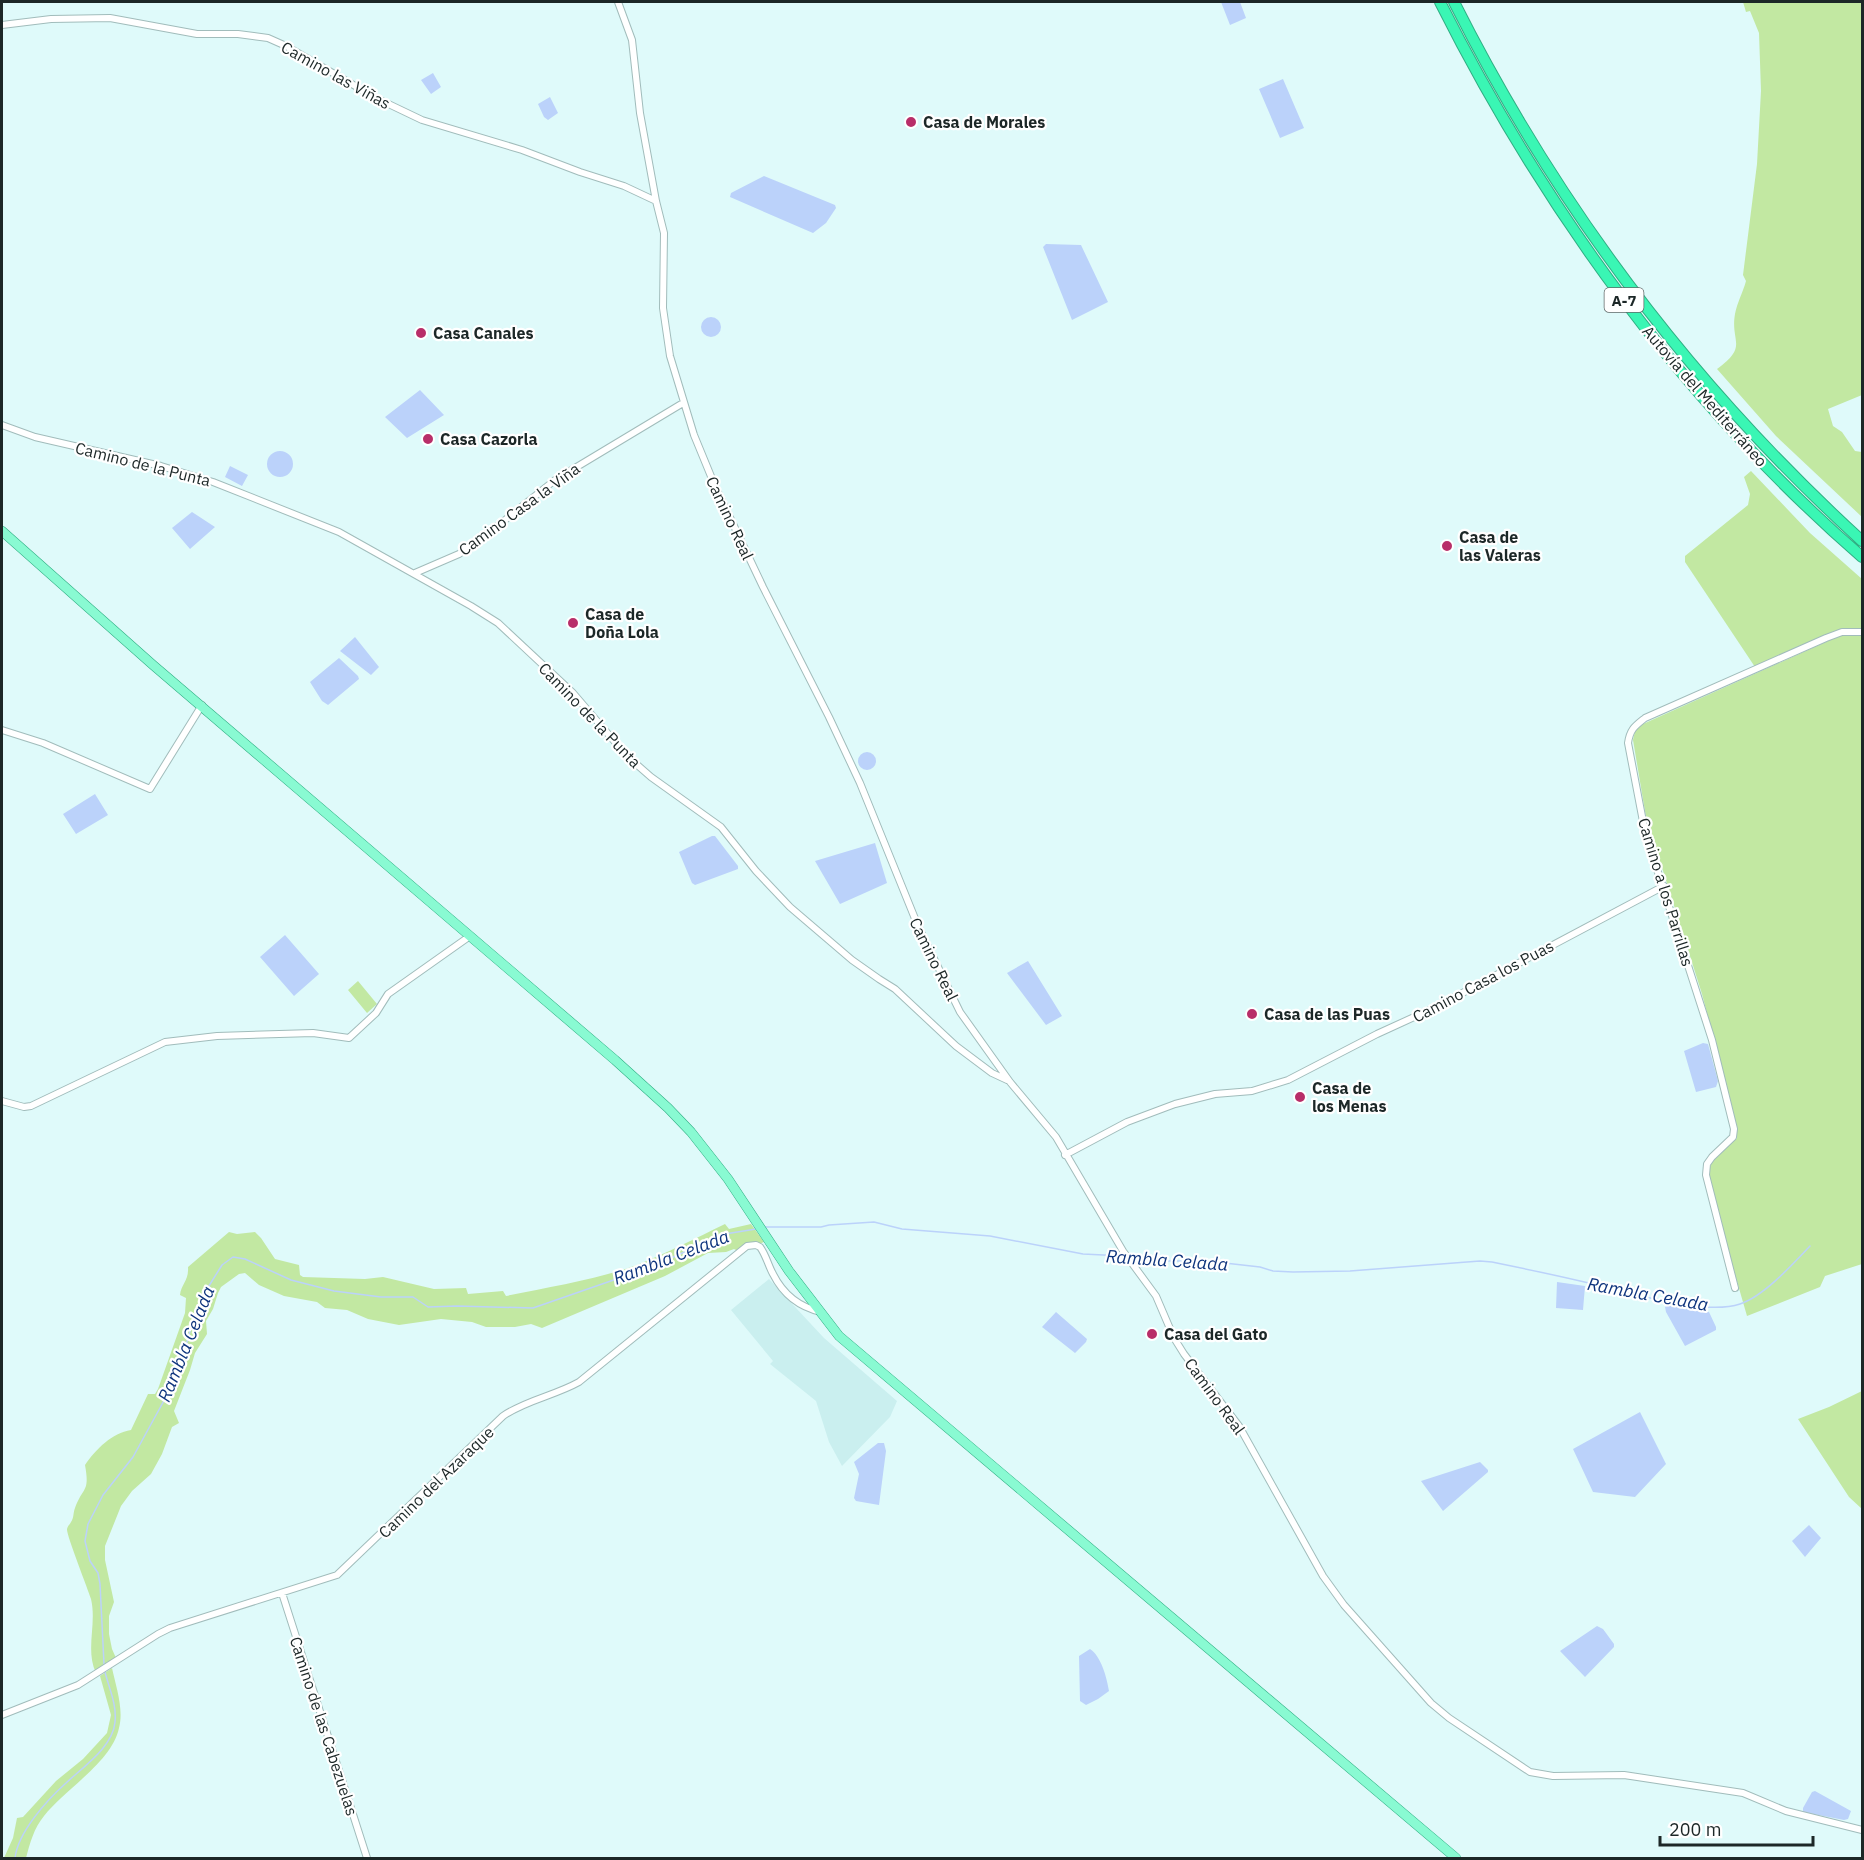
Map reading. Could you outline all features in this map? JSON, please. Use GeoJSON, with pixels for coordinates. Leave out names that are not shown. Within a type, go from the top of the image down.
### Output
{"type":"FeatureCollection","features":[{"type":"Feature","properties":{"kind":"highway","name":"Autovía del Mediterráneo"},"geometry":{"type":"LineString","coordinates":[[1440,2],[1524,154],[1608,281],[1671,360],[1740,439],[1863,558]]}},
{"type":"Feature","properties":{"kind":"highway","name":"Autovía del Mediterráneo"},"geometry":{"type":"LineString","coordinates":[[1454,2],[1516,116],[1553,176],[1603,250],[1652,316],[1742,422],[1863,541]]}},
{"type":"Feature","properties":{"kind":"main road"},"geometry":{"type":"LineString","coordinates":[[2,531],[153,665],[668,1108],[728,1179],[789,1271],[839,1336],[1456,1858]]}},
{"type":"Feature","properties":{"kind":"street","name":"Camino Real"},"geometry":{"type":"LineString","coordinates":[[618,2],[632,40],[640,113],[664,233],[663,308],[670,356],[683,402],[715,486],[838,735],[860,783],[918,927],[960,1012],[1010,1082],[1056,1137],[1123,1251],[1155,1296],[1184,1354],[1239,1426],[1323,1576],[1344,1605],[1438,1710],[1530,1772],[1553,1776],[1624,1775],[1743,1793],[1794,1813],[1863,1830]]}},
{"type":"Feature","properties":{"kind":"street","name":"Camino las Viñas"},"geometry":{"type":"LineString","coordinates":[[2,25],[51,19],[110,18],[197,34],[238,34],[268,38],[376,98],[422,120],[522,150],[626,187],[656,201]]}},
{"type":"Feature","properties":{"kind":"street","name":"Camino Casa la Viña"},"geometry":{"type":"LineString","coordinates":[[415,573],[459,554],[555,480],[683,402]]}},
{"type":"Feature","properties":{"kind":"street","name":"Camino de la Punta"},"geometry":{"type":"LineString","coordinates":[[2,424],[35,437],[161,466],[213,482],[339,532],[415,573],[498,623],[573,693],[627,756],[651,777],[721,827],[756,871],[790,907],[852,960],[895,989],[956,1046],[992,1073],[1010,1082]]}},
{"type":"Feature","properties":{"kind":"street","name":"Camino a los Parrillas"},"geometry":{"type":"LineString","coordinates":[[1735,1288],[1706,1174],[1707,1164],[1733,1137],[1734,1129],[1712,1040],[1646,832],[1628,743],[1629,732],[1645,718],[1826,638],[1842,633],[1863,632]]}},
{"type":"Feature","properties":{"kind":"street"},"geometry":{"type":"LineString","coordinates":[[2,730],[43,743],[150,789],[202,705]]}},
{"type":"Feature","properties":{"kind":"street","name":"Camino Casa los Puas"},"geometry":{"type":"LineString","coordinates":[[1065,1155],[1127,1122],[1175,1104],[1215,1094],[1252,1091],[1288,1080],[1436,1006],[1664,886]]}},
{"type":"Feature","properties":{"kind":"street"},"geometry":{"type":"LineString","coordinates":[[2,1101],[24,1107],[31,1106],[135,1055],[174,1040],[313,1033],[349,1038],[376,1013],[388,994],[470,936]]}},
{"type":"Feature","properties":{"kind":"street","name":"Camino del Azaraque"},"geometry":{"type":"LineString","coordinates":[[2,1715],[78,1685],[170,1628],[337,1575],[503,1416],[517,1407],[562,1391],[579,1382],[747,1246],[760,1247],[774,1276],[795,1301],[806,1309],[821,1312]]}},
{"type":"Feature","properties":{"kind":"street","name":"Camino de las Cabezuelas"},"geometry":{"type":"LineString","coordinates":[[282,1593],[367,1858]]}},
{"type":"Feature","properties":{"kind":"shaded area"},"geometry":{"type":"Polygon","coordinates":[[[769,1279],[824,1338],[897,1401],[890,1417],[842,1466],[829,1442],[816,1401],[770,1364],[773,1361],[731,1310],[769,1279]]]}},
{"type":"Feature","properties":{"kind":"green space"},"geometry":{"type":"Polygon","coordinates":[[[1743,2],[1862,2],[1862,395],[1828,409],[1833,426],[1842,432],[1855,451],[1862,452],[1862,517],[1776,436],[1717,369],[1733,355],[1735,349],[1735,314],[1746,281],[1743,275],[1757,164],[1761,91],[1759,33],[1750,11],[1746,12],[1743,2]]]}},
{"type":"Feature","properties":{"kind":"green space"},"geometry":{"type":"Polygon","coordinates":[[[1751,471],[1810,533],[1862,579],[1862,630],[1850,629],[1755,667],[1685,562],[1685,556],[1748,505],[1750,494],[1744,477],[1751,471]]]}},
{"type":"Feature","properties":{"kind":"green space"},"geometry":{"type":"Polygon","coordinates":[[[1852,633],[1862,634],[1862,1264],[1825,1276],[1820,1287],[1747,1316],[1719,1219],[1709,1174],[1715,1158],[1737,1138],[1737,1127],[1702,994],[1646,817],[1633,740],[1635,731],[1643,724],[1839,636],[1852,633]]]}},
{"type":"Feature","properties":{"kind":"green space"},"geometry":{"type":"Polygon","coordinates":[[[358,981],[377,1004],[367,1013],[348,990],[358,981]]]}},
{"type":"Feature","properties":{"kind":"green space"},"geometry":{"type":"Polygon","coordinates":[[[725,1224],[729,1229],[751,1224],[764,1242],[747,1243],[738,1251],[734,1249],[708,1253],[665,1276],[542,1328],[531,1324],[515,1327],[486,1327],[472,1322],[441,1319],[399,1325],[368,1319],[347,1310],[325,1308],[317,1302],[284,1296],[259,1285],[245,1273],[239,1274],[221,1287],[206,1321],[207,1334],[195,1353],[174,1411],[179,1423],[172,1427],[162,1454],[151,1474],[132,1491],[121,1506],[105,1546],[105,1560],[114,1602],[109,1616],[109,1634],[116,1658],[96,1673],[91,1655],[93,1618],[91,1599],[67,1529],[85,1489],[85,1465],[105,1443],[117,1434],[131,1430],[148,1394],[155,1394],[185,1313],[186,1298],[180,1295],[188,1267],[229,1232],[237,1234],[255,1232],[275,1259],[299,1265],[300,1275],[303,1277],[365,1279],[383,1277],[434,1289],[466,1288],[468,1294],[503,1291],[506,1296],[572,1283],[637,1265],[725,1224]]]}},
{"type":"Feature","properties":{"kind":"green space"},"geometry":{"type":"Polygon","coordinates":[[[1862,1391],[1862,1509],[1849,1497],[1798,1419],[1862,1391]]]}},
{"type":"Feature","properties":{"kind":"green space"},"geometry":{"type":"Polygon","coordinates":[[[112,1668],[121,1713],[115,1740],[98,1764],[44,1816],[35,1831],[26,1858],[4,1858],[13,1838],[17,1818],[23,1817],[56,1781],[83,1759],[107,1733],[111,1715],[100,1676],[112,1668]]]}},
{"type":"Feature","properties":{"kind":"water"},"geometry":{"type":"Polygon","coordinates":[[[1221,2],[1240,2],[1246,18],[1230,25],[1221,2]]]}},
{"type":"Feature","properties":{"kind":"water"},"geometry":{"type":"Polygon","coordinates":[[[433,73],[441,87],[431,94],[421,80],[433,73]]]}},
{"type":"Feature","properties":{"kind":"water"},"geometry":{"type":"Polygon","coordinates":[[[1283,79],[1304,128],[1280,138],[1259,89],[1283,79]]]}},
{"type":"Feature","properties":{"kind":"water"},"geometry":{"type":"Polygon","coordinates":[[[550,97],[558,113],[548,120],[544,117],[538,104],[550,97]]]}},
{"type":"Feature","properties":{"kind":"water"},"geometry":{"type":"Polygon","coordinates":[[[764,176],[835,205],[836,208],[826,223],[813,233],[730,197],[731,193],[764,176]]]}},
{"type":"Feature","properties":{"kind":"water"},"geometry":{"type":"Polygon","coordinates":[[[1046,244],[1081,245],[1108,302],[1072,320],[1043,247],[1046,244]]]}},
{"type":"Feature","properties":{"kind":"water"},"geometry":{"type":"Polygon","coordinates":[[[711,317],[718,320],[721,327],[718,334],[711,337],[704,334],[701,327],[704,320],[711,317]]]}},
{"type":"Feature","properties":{"kind":"water"},"geometry":{"type":"Polygon","coordinates":[[[420,390],[444,415],[407,438],[385,417],[420,390]]]}},
{"type":"Feature","properties":{"kind":"water"},"geometry":{"type":"Polygon","coordinates":[[[280,451],[289,455],[293,464],[289,473],[280,477],[271,473],[267,464],[271,455],[280,451]]]}},
{"type":"Feature","properties":{"kind":"water"},"geometry":{"type":"Polygon","coordinates":[[[230,466],[248,475],[242,486],[225,477],[230,466]]]}},
{"type":"Feature","properties":{"kind":"water"},"geometry":{"type":"Polygon","coordinates":[[[192,512],[215,527],[190,549],[172,528],[192,512]]]}},
{"type":"Feature","properties":{"kind":"water"},"geometry":{"type":"Polygon","coordinates":[[[355,637],[379,667],[371,675],[340,651],[355,637]]]}},
{"type":"Feature","properties":{"kind":"water"},"geometry":{"type":"Polygon","coordinates":[[[339,658],[359,679],[328,705],[322,701],[310,682],[339,658]]]}},
{"type":"Feature","properties":{"kind":"water"},"geometry":{"type":"Polygon","coordinates":[[[863,752],[871,752],[876,757],[874,768],[863,770],[858,765],[858,757],[863,752]]]}},
{"type":"Feature","properties":{"kind":"water"},"geometry":{"type":"Polygon","coordinates":[[[95,794],[108,815],[76,834],[63,814],[95,794]]]}},
{"type":"Feature","properties":{"kind":"water"},"geometry":{"type":"Polygon","coordinates":[[[715,836],[738,869],[695,885],[692,883],[679,852],[715,836]]]}},
{"type":"Feature","properties":{"kind":"water"},"geometry":{"type":"Polygon","coordinates":[[[875,843],[887,883],[840,904],[815,861],[875,843]]]}},
{"type":"Feature","properties":{"kind":"water"},"geometry":{"type":"Polygon","coordinates":[[[285,935],[319,974],[294,996],[260,957],[285,935]]]}},
{"type":"Feature","properties":{"kind":"water"},"geometry":{"type":"Polygon","coordinates":[[[1028,961],[1062,1016],[1046,1025],[1007,973],[1028,961]]]}},
{"type":"Feature","properties":{"kind":"water"},"geometry":{"type":"Polygon","coordinates":[[[1703,1043],[1708,1044],[1718,1081],[1716,1087],[1696,1092],[1684,1051],[1703,1043]]]}},
{"type":"Feature","properties":{"kind":"water"},"geometry":{"type":"Polygon","coordinates":[[[1557,1282],[1585,1286],[1583,1310],[1556,1308],[1557,1282]]]}},
{"type":"Feature","properties":{"kind":"water"},"geometry":{"type":"Polygon","coordinates":[[[1669,1305],[1709,1312],[1716,1330],[1685,1346],[1666,1312],[1665,1307],[1669,1305]]]}},
{"type":"Feature","properties":{"kind":"water"},"geometry":{"type":"Polygon","coordinates":[[[1056,1312],[1087,1339],[1075,1353],[1042,1327],[1056,1312]]]}},
{"type":"Feature","properties":{"kind":"water"},"geometry":{"type":"Polygon","coordinates":[[[1640,1412],[1666,1464],[1635,1497],[1593,1492],[1573,1449],[1640,1412]]]}},
{"type":"Feature","properties":{"kind":"water"},"geometry":{"type":"Polygon","coordinates":[[[878,1443],[884,1443],[886,1451],[879,1505],[856,1501],[854,1498],[859,1474],[854,1462],[878,1443]]]}},
{"type":"Feature","properties":{"kind":"water"},"geometry":{"type":"Polygon","coordinates":[[[1480,1462],[1488,1472],[1443,1511],[1421,1481],[1480,1462]]]}},
{"type":"Feature","properties":{"kind":"water"},"geometry":{"type":"Polygon","coordinates":[[[1809,1525],[1821,1538],[1805,1557],[1792,1541],[1809,1525]]]}},
{"type":"Feature","properties":{"kind":"water"},"geometry":{"type":"Polygon","coordinates":[[[1597,1626],[1603,1629],[1614,1647],[1585,1677],[1560,1651],[1597,1626]]]}},
{"type":"Feature","properties":{"kind":"water"},"geometry":{"type":"Polygon","coordinates":[[[1090,1649],[1100,1662],[1109,1691],[1086,1705],[1080,1701],[1079,1656],[1090,1649]]]}},
{"type":"Feature","properties":{"kind":"water"},"geometry":{"type":"Polygon","coordinates":[[[1815,1791],[1851,1811],[1848,1819],[1803,1812],[1812,1792],[1815,1791]]]}},
{"type":"Feature","properties":{"kind":"waterway","name":"Rambla Celada"},"geometry":{"type":"LineString","coordinates":[[764,1227],[821,1227],[874,1222],[902,1229],[990,1236],[1083,1254],[1124,1256]]}},
{"type":"Feature","properties":{"kind":"waterway","name":"Rambla Celada"},"geometry":{"type":"LineString","coordinates":[[104,1664],[100,1584],[98,1573],[90,1561],[85,1541],[88,1524],[103,1495],[133,1457],[172,1386],[202,1297],[222,1265],[233,1257],[245,1259],[291,1280],[334,1291],[381,1297],[413,1297],[428,1307],[533,1308],[651,1267],[725,1234],[756,1229]]}},
{"type":"Feature","properties":{"kind":"waterway","name":"Rambla Celada"},"geometry":{"type":"LineString","coordinates":[[1129,1257],[1163,1261],[1207,1261],[1293,1272],[1350,1271],[1492,1262],[1693,1306],[1726,1307],[1740,1304],[1759,1294],[1778,1279],[1810,1246]]}},
{"type":"Feature","properties":{"kind":"waterway","name":"Rambla Celada"},"geometry":{"type":"LineString","coordinates":[[15,1858],[17,1848],[34,1817],[58,1790],[96,1756],[109,1740],[115,1716],[114,1703],[105,1672]]}},
{"type":"Feature","properties":{"kind":"place","name":"Casa de Morales"},"geometry":{"type":"Point","coordinates":[911,122]}},
{"type":"Feature","properties":{"kind":"place","name":"Casa Canales"},"geometry":{"type":"Point","coordinates":[421,333]}},
{"type":"Feature","properties":{"kind":"place","name":"Casa Cazorla"},"geometry":{"type":"Point","coordinates":[428,439]}},
{"type":"Feature","properties":{"kind":"place","name":"Casa de las Valeras"},"geometry":{"type":"Point","coordinates":[1447,546]}},
{"type":"Feature","properties":{"kind":"place","name":"Casa de Doña Lola"},"geometry":{"type":"Point","coordinates":[573,623]}},
{"type":"Feature","properties":{"kind":"place","name":"Casa de las Puas"},"geometry":{"type":"Point","coordinates":[1252,1014]}},
{"type":"Feature","properties":{"kind":"place","name":"Casa de los Menas"},"geometry":{"type":"Point","coordinates":[1300,1097]}},
{"type":"Feature","properties":{"kind":"place","name":"Casa del Gato"},"geometry":{"type":"Point","coordinates":[1152,1334]}}]}
